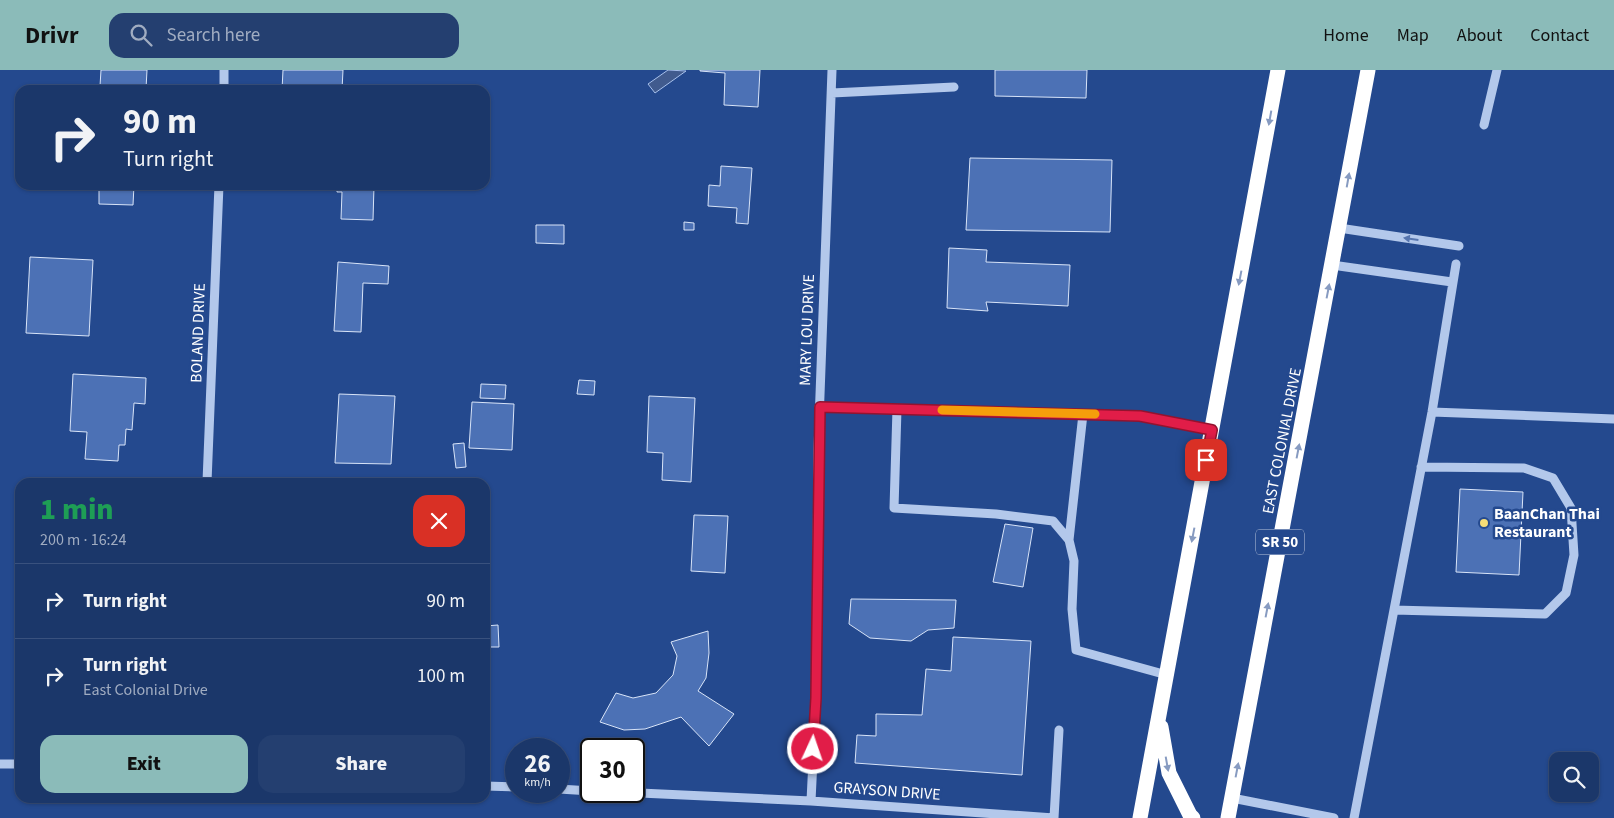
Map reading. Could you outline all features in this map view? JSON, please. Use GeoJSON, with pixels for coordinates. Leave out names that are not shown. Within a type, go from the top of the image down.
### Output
{"type":"FeatureCollection","features":[{"type":"Feature","properties":{"kind":"highway"},"geometry":{"type":"LineString","coordinates":[[1140,818],[1278,70]]}},
{"type":"Feature","properties":{"kind":"highway","name":"EAST COLONIAL DRIVE"},"geometry":{"type":"LineString","coordinates":[[1228,818],[1368,70]]}},
{"type":"Feature","properties":{"kind":"highway"},"geometry":{"type":"LineString","coordinates":[[1159,716],[1169,772],[1193,818]]}},
{"type":"Feature","properties":{"kind":"street"},"geometry":{"type":"LineString","coordinates":[[224,70],[224,85]]}},
{"type":"Feature","properties":{"kind":"street","name":"MARY LOU DRIVE"},"geometry":{"type":"LineString","coordinates":[[811,801],[816,698],[820,407],[832,70]]}},
{"type":"Feature","properties":{"kind":"street"},"geometry":{"type":"LineString","coordinates":[[1484,125],[1497,70]]}},
{"type":"Feature","properties":{"kind":"street"},"geometry":{"type":"LineString","coordinates":[[832,93],[954,87]]}},
{"type":"Feature","properties":{"kind":"street","name":"BOLAND DRIVE"},"geometry":{"type":"LineString","coordinates":[[207,478],[220,190]]}},
{"type":"Feature","properties":{"kind":"street"},"geometry":{"type":"LineString","coordinates":[[1339,228],[1459,246]]}},
{"type":"Feature","properties":{"kind":"street"},"geometry":{"type":"LineString","coordinates":[[1354,818],[1432,412],[1456,264]]}},
{"type":"Feature","properties":{"kind":"street"},"geometry":{"type":"LineString","coordinates":[[1332,266],[1452,282]]}},
{"type":"Feature","properties":{"kind":"street"},"geometry":{"type":"LineString","coordinates":[[820,407],[1140,416],[1212,430]]}},
{"type":"Feature","properties":{"kind":"street"},"geometry":{"type":"LineString","coordinates":[[897,409],[894,508],[996,514],[1053,521],[1069,540]]}},
{"type":"Feature","properties":{"kind":"street"},"geometry":{"type":"LineString","coordinates":[[1432,412],[1614,419]]}},
{"type":"Feature","properties":{"kind":"street"},"geometry":{"type":"LineString","coordinates":[[1083,414],[1069,540],[1074,561],[1072,609],[1076,650],[1166,675]]}},
{"type":"Feature","properties":{"kind":"street"},"geometry":{"type":"LineString","coordinates":[[1394,610],[1546,614],[1566,593],[1574,555],[1571,508],[1553,478],[1524,468],[1421,467]]}},
{"type":"Feature","properties":{"kind":"street"},"geometry":{"type":"LineString","coordinates":[[1054,818],[1059,730]]}},
{"type":"Feature","properties":{"kind":"street"},"geometry":{"type":"LineString","coordinates":[[0,764],[15,764]]}},
{"type":"Feature","properties":{"kind":"street"},"geometry":{"type":"LineString","coordinates":[[490,786],[505,787]]}},
{"type":"Feature","properties":{"kind":"street","name":"GRAYSON DRIVE"},"geometry":{"type":"LineString","coordinates":[[645,793],[811,801],[1054,818]]}},
{"type":"Feature","properties":{"kind":"street"},"geometry":{"type":"LineString","coordinates":[[1232,798],[1334,818]]}},
{"type":"Feature","properties":{"kind":"water"},"geometry":{"type":"Polygon","coordinates":[[[668,70],[686,71],[655,93],[648,84],[668,70]]]}},
{"type":"Feature","properties":{"kind":"building"},"geometry":{"type":"Polygon","coordinates":[[[101,70],[147,70],[146,85],[100,85],[101,70]]]}},
{"type":"Feature","properties":{"kind":"building"},"geometry":{"type":"Polygon","coordinates":[[[283,70],[343,70],[342,85],[282,85],[283,70]]]}},
{"type":"Feature","properties":{"kind":"building"},"geometry":{"type":"Polygon","coordinates":[[[700,70],[760,70],[758,107],[724,105],[725,73],[700,70]]]}},
{"type":"Feature","properties":{"kind":"building"},"geometry":{"type":"Polygon","coordinates":[[[995,70],[1087,70],[1086,98],[995,96],[995,70]]]}},
{"type":"Feature","properties":{"kind":"building"},"geometry":{"type":"Polygon","coordinates":[[[970,158],[1112,160],[1110,232],[966,230],[970,158]]]}},
{"type":"Feature","properties":{"kind":"building"},"geometry":{"type":"Polygon","coordinates":[[[721,166],[752,168],[748,224],[736,223],[737,208],[708,206],[709,185],[720,186],[721,166]]]}},
{"type":"Feature","properties":{"kind":"building"},"geometry":{"type":"Polygon","coordinates":[[[99,190],[134,190],[133,205],[99,204],[99,190]]]}},
{"type":"Feature","properties":{"kind":"building"},"geometry":{"type":"Polygon","coordinates":[[[337,190],[374,190],[373,220],[341,219],[342,192],[337,192],[337,190]]]}},
{"type":"Feature","properties":{"kind":"building"},"geometry":{"type":"Polygon","coordinates":[[[684,222],[694,223],[694,230],[684,230],[684,222]]]}},
{"type":"Feature","properties":{"kind":"building"},"geometry":{"type":"Polygon","coordinates":[[[536,225],[564,225],[564,244],[536,243],[536,225]]]}},
{"type":"Feature","properties":{"kind":"building"},"geometry":{"type":"Polygon","coordinates":[[[949,248],[987,250],[986,262],[1070,265],[1068,306],[986,302],[988,311],[947,308],[949,248]]]}},
{"type":"Feature","properties":{"kind":"building"},"geometry":{"type":"Polygon","coordinates":[[[30,257],[93,260],[89,336],[26,333],[30,257]]]}},
{"type":"Feature","properties":{"kind":"building"},"geometry":{"type":"Polygon","coordinates":[[[338,262],[389,266],[388,284],[363,283],[361,332],[334,331],[338,262]]]}},
{"type":"Feature","properties":{"kind":"building"},"geometry":{"type":"Polygon","coordinates":[[[73,374],[146,378],[145,404],[134,403],[132,430],[126,429],[125,445],[119,445],[118,461],[85,459],[87,432],[70,431],[73,374]]]}},
{"type":"Feature","properties":{"kind":"building"},"geometry":{"type":"Polygon","coordinates":[[[579,380],[595,381],[594,395],[577,394],[579,380]]]}},
{"type":"Feature","properties":{"kind":"building"},"geometry":{"type":"Polygon","coordinates":[[[481,384],[506,385],[505,399],[480,398],[481,384]]]}},
{"type":"Feature","properties":{"kind":"building"},"geometry":{"type":"Polygon","coordinates":[[[339,394],[395,396],[391,464],[335,463],[339,394]]]}},
{"type":"Feature","properties":{"kind":"building"},"geometry":{"type":"Polygon","coordinates":[[[649,396],[695,398],[691,482],[662,480],[663,453],[647,452],[649,396]]]}},
{"type":"Feature","properties":{"kind":"building"},"geometry":{"type":"Polygon","coordinates":[[[472,402],[514,404],[512,450],[469,448],[472,402]]]}},
{"type":"Feature","properties":{"kind":"building"},"geometry":{"type":"Polygon","coordinates":[[[464,443],[466,467],[456,468],[453,444],[464,443]]]}},
{"type":"Feature","properties":{"kind":"building"},"geometry":{"type":"Polygon","coordinates":[[[1460,489],[1523,492],[1519,575],[1456,572],[1460,489]]]}},
{"type":"Feature","properties":{"kind":"building"},"geometry":{"type":"Polygon","coordinates":[[[694,515],[728,516],[725,573],[691,571],[694,515]]]}},
{"type":"Feature","properties":{"kind":"building"},"geometry":{"type":"Polygon","coordinates":[[[1005,524],[1033,528],[1023,587],[993,582],[1005,524]]]}},
{"type":"Feature","properties":{"kind":"building"},"geometry":{"type":"Polygon","coordinates":[[[851,599],[956,600],[954,628],[928,630],[911,641],[870,638],[849,624],[851,599]]]}},
{"type":"Feature","properties":{"kind":"building"},"geometry":{"type":"Polygon","coordinates":[[[498,625],[499,647],[490,647],[490,626],[498,625]]]}},
{"type":"Feature","properties":{"kind":"building"},"geometry":{"type":"Polygon","coordinates":[[[708,631],[709,653],[706,678],[698,691],[734,714],[709,746],[681,717],[645,729],[624,730],[600,722],[616,693],[633,698],[656,693],[673,675],[677,656],[671,642],[708,631]]]}},
{"type":"Feature","properties":{"kind":"building"},"geometry":{"type":"Polygon","coordinates":[[[953,637],[1031,641],[1022,775],[855,763],[857,735],[876,736],[876,714],[922,715],[926,669],[951,671],[953,637]]]}},
{"type":"Feature","properties":{"kind":"slow traffic"},"geometry":{"type":"LineString","coordinates":[[942,410],[1095,414]]}},
{"type":"Feature","properties":{"kind":"place","name":"BaanChan Thai Restaurant"},"geometry":{"type":"Point","coordinates":[1484,523]}},
{"type":"Feature","properties":{"kind":"route"},"geometry":{"type":"LineString","coordinates":[[813,749],[816,698],[820,407],[1140,416],[1212,430],[1206,460]]}}]}
